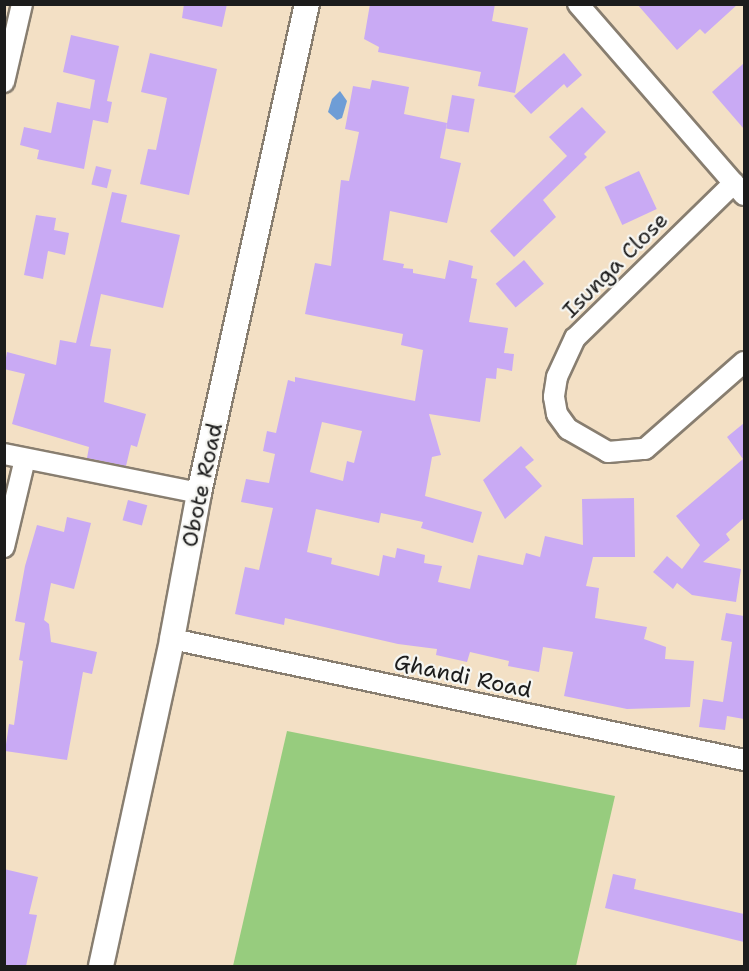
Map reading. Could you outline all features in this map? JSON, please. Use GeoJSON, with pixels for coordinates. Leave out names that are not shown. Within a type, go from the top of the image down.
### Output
{"type":"FeatureCollection","features":[{"type":"Feature","properties":{"kind":"street"},"geometry":{"type":"LineString","coordinates":[[4,82],[22,4]]}},
{"type":"Feature","properties":{"kind":"street","name":"Obote Road"},"geometry":{"type":"LineString","coordinates":[[101,966],[172,639],[199,493],[307,4]]}},
{"type":"Feature","properties":{"kind":"street"},"geometry":{"type":"LineString","coordinates":[[578,4],[739,189]]}},
{"type":"Feature","properties":{"kind":"street","name":"Isunga Close"},"geometry":{"type":"LineString","coordinates":[[739,189],[575,338],[557,377],[554,397],[558,414],[568,429],[608,452],[645,449],[744,362]]}},
{"type":"Feature","properties":{"kind":"street"},"geometry":{"type":"LineString","coordinates":[[4,454],[199,493]]}},
{"type":"Feature","properties":{"kind":"street"},"geometry":{"type":"LineString","coordinates":[[4,547],[25,459]]}},
{"type":"Feature","properties":{"kind":"street","name":"Ghandi Road"},"geometry":{"type":"LineString","coordinates":[[172,639],[744,760]]}},
{"type":"Feature","properties":{"kind":"green space"},"geometry":{"type":"Polygon","coordinates":[[[287,731],[615,796],[576,966],[233,966],[287,731]]]}},
{"type":"Feature","properties":{"kind":"water"},"geometry":{"type":"Polygon","coordinates":[[[340,91],[347,101],[342,118],[337,120],[328,112],[332,99],[340,91]]]}},
{"type":"Feature","properties":{"kind":"building"},"geometry":{"type":"Polygon","coordinates":[[[184,4],[227,4],[222,27],[182,18],[184,4]]]}},
{"type":"Feature","properties":{"kind":"building"},"geometry":{"type":"Polygon","coordinates":[[[370,4],[495,4],[492,21],[528,28],[515,93],[478,86],[481,72],[378,52],[379,47],[364,39],[370,4]]]}},
{"type":"Feature","properties":{"kind":"building"},"geometry":{"type":"Polygon","coordinates":[[[637,4],[738,4],[705,34],[700,29],[677,50],[637,4]]]}},
{"type":"Feature","properties":{"kind":"building"},"geometry":{"type":"Polygon","coordinates":[[[71,35],[119,46],[107,101],[112,102],[108,123],[93,120],[84,169],[37,159],[39,150],[20,145],[24,127],[51,133],[57,102],[90,109],[95,80],[63,72],[71,35]]]}},
{"type":"Feature","properties":{"kind":"building"},"geometry":{"type":"Polygon","coordinates":[[[150,53],[217,69],[189,195],[140,184],[148,149],[156,150],[167,98],[141,92],[150,53]]]}},
{"type":"Feature","properties":{"kind":"building"},"geometry":{"type":"Polygon","coordinates":[[[564,53],[582,75],[567,88],[564,84],[531,114],[514,96],[564,53]]]}},
{"type":"Feature","properties":{"kind":"building"},"geometry":{"type":"Polygon","coordinates":[[[744,63],[744,129],[712,92],[744,63]]]}},
{"type":"Feature","properties":{"kind":"building"},"geometry":{"type":"Polygon","coordinates":[[[372,80],[409,87],[404,114],[447,123],[440,158],[461,163],[447,223],[390,211],[383,260],[404,264],[403,268],[413,269],[413,273],[445,279],[449,260],[473,266],[471,278],[477,279],[469,322],[508,328],[504,353],[514,354],[512,371],[497,368],[496,379],[486,378],[480,422],[429,414],[441,455],[432,457],[425,496],[482,512],[473,543],[421,528],[423,522],[381,513],[379,523],[316,509],[307,552],[332,558],[331,564],[379,576],[383,555],[395,558],[397,548],[425,555],[424,563],[442,566],[438,582],[470,589],[478,555],[523,565],[526,553],[540,557],[545,536],[583,545],[582,499],[634,498],[635,557],[593,557],[586,586],[599,588],[595,618],[647,627],[644,639],[666,647],[665,659],[694,661],[690,707],[627,709],[564,696],[573,652],[543,647],[539,672],[508,666],[509,661],[470,652],[467,662],[436,655],[437,649],[398,644],[285,618],[284,625],[235,614],[245,567],[259,570],[273,508],[241,502],[246,479],[269,483],[275,454],[263,451],[267,431],[276,433],[288,380],[295,382],[295,377],[415,401],[423,350],[401,345],[403,334],[305,314],[315,263],[331,266],[341,180],[349,181],[359,132],[345,129],[353,86],[370,89],[372,80]],[[322,422],[310,472],[343,481],[347,461],[354,463],[362,431],[322,422]]]}},
{"type":"Feature","properties":{"kind":"building"},"geometry":{"type":"Polygon","coordinates":[[[452,95],[475,99],[469,132],[446,128],[452,95]]]}},
{"type":"Feature","properties":{"kind":"building"},"geometry":{"type":"Polygon","coordinates":[[[582,107],[606,132],[584,154],[587,157],[543,200],[556,217],[514,257],[490,231],[567,156],[549,137],[582,107]]]}},
{"type":"Feature","properties":{"kind":"building"},"geometry":{"type":"Polygon","coordinates":[[[96,166],[112,170],[107,188],[91,184],[96,166]]]}},
{"type":"Feature","properties":{"kind":"building"},"geometry":{"type":"Polygon","coordinates":[[[639,171],[657,209],[622,225],[605,187],[639,171]]]}},
{"type":"Feature","properties":{"kind":"building"},"geometry":{"type":"Polygon","coordinates":[[[112,192],[127,195],[121,222],[180,235],[163,308],[101,294],[90,346],[111,349],[104,402],[146,414],[137,447],[131,445],[126,466],[87,458],[89,447],[12,424],[25,374],[4,369],[7,352],[56,365],[60,340],[76,343],[112,192]]]}},
{"type":"Feature","properties":{"kind":"building"},"geometry":{"type":"Polygon","coordinates":[[[36,215],[56,218],[54,230],[69,233],[65,255],[48,251],[43,279],[24,275],[36,215]]]}},
{"type":"Feature","properties":{"kind":"building"},"geometry":{"type":"Polygon","coordinates":[[[524,260],[544,284],[516,308],[496,284],[524,260]]]}},
{"type":"Feature","properties":{"kind":"building"},"geometry":{"type":"Polygon","coordinates":[[[744,423],[744,518],[726,534],[730,540],[703,562],[741,569],[736,602],[692,595],[677,583],[673,589],[653,572],[667,556],[682,569],[700,545],[676,516],[743,459],[727,437],[744,423]]]}},
{"type":"Feature","properties":{"kind":"building"},"geometry":{"type":"Polygon","coordinates":[[[521,446],[534,460],[525,467],[542,486],[505,519],[483,480],[521,446]]]}},
{"type":"Feature","properties":{"kind":"building"},"geometry":{"type":"Polygon","coordinates":[[[128,500],[147,505],[142,525],[123,520],[128,500]]]}},
{"type":"Feature","properties":{"kind":"building"},"geometry":{"type":"Polygon","coordinates":[[[67,517],[91,523],[74,589],[51,583],[44,620],[49,624],[51,642],[97,652],[92,674],[83,672],[67,760],[5,751],[9,724],[14,725],[23,661],[19,660],[25,623],[15,621],[25,566],[37,525],[64,532],[67,517]]]}},
{"type":"Feature","properties":{"kind":"building"},"geometry":{"type":"Polygon","coordinates":[[[726,613],[744,616],[744,719],[727,716],[725,730],[699,727],[703,699],[723,702],[732,642],[721,640],[726,613]]]}},
{"type":"Feature","properties":{"kind":"building"},"geometry":{"type":"Polygon","coordinates":[[[4,869],[38,877],[29,914],[37,915],[26,966],[4,966],[4,869]]]}},
{"type":"Feature","properties":{"kind":"building"},"geometry":{"type":"Polygon","coordinates":[[[613,874],[636,879],[634,889],[744,914],[744,942],[605,908],[613,874]]]}}]}
